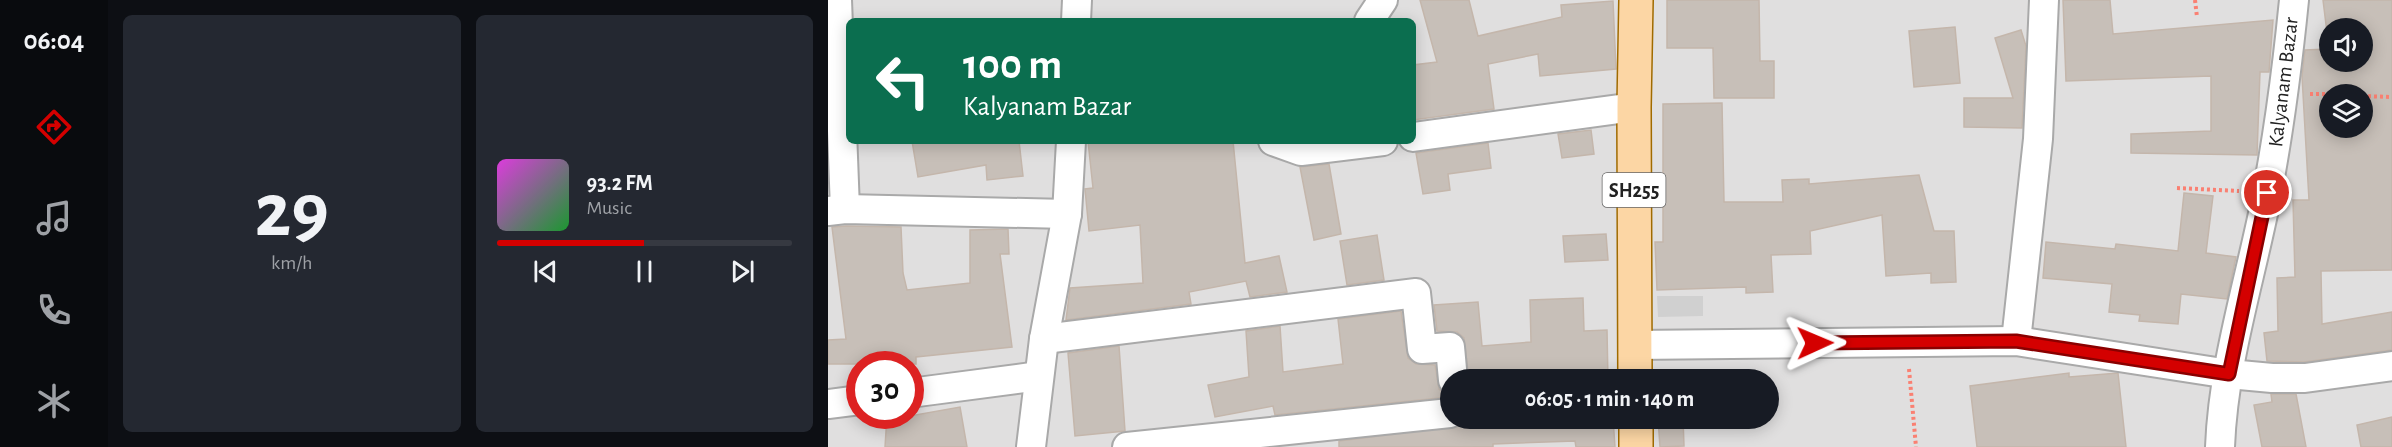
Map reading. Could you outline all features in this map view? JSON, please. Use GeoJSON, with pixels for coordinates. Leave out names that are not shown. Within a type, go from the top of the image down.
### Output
{"type":"FeatureCollection","features":[{"type":"Feature","properties":{"kind":"main road","name":"SH255"},"geometry":{"type":"LineString","coordinates":[[1635,369],[1636,0]]}},
{"type":"Feature","properties":{"kind":"main road"},"geometry":{"type":"LineString","coordinates":[[1636,429],[1636,447]]}},
{"type":"Feature","properties":{"kind":"street"},"geometry":{"type":"LineString","coordinates":[[837,0],[837,210],[1067,214]]}},
{"type":"Feature","properties":{"kind":"street"},"geometry":{"type":"LineString","coordinates":[[1076,18],[1077,0]]}},
{"type":"Feature","properties":{"kind":"street"},"geometry":{"type":"LineString","coordinates":[[1371,18],[1383,0]]}},
{"type":"Feature","properties":{"kind":"street"},"geometry":{"type":"LineString","coordinates":[[2016,341],[2038,139],[2044,0]]}},
{"type":"Feature","properties":{"kind":"street","name":"Kalyanam Bazar"},"geometry":{"type":"LineString","coordinates":[[2220,447],[2222,406],[2267,193],[2285,93],[2294,0]]}},
{"type":"Feature","properties":{"kind":"street"},"geometry":{"type":"LineString","coordinates":[[1416,137],[1634,108]]}},
{"type":"Feature","properties":{"kind":"street"},"geometry":{"type":"LineString","coordinates":[[1031,447],[1044,339],[1067,214],[1071,144]]}},
{"type":"Feature","properties":{"kind":"street"},"geometry":{"type":"LineString","coordinates":[[1281,144],[1301,151],[1358,144]]}},
{"type":"Feature","properties":{"kind":"street"},"geometry":{"type":"LineString","coordinates":[[1044,339],[1416,293],[1422,349],[1449,347],[1452,369]]}},
{"type":"Feature","properties":{"kind":"street"},"geometry":{"type":"LineString","coordinates":[[1634,345],[2016,341],[2229,374],[2305,378],[2392,366]]}},
{"type":"Feature","properties":{"kind":"street"},"geometry":{"type":"LineString","coordinates":[[924,391],[1039,376]]}},
{"type":"Feature","properties":{"kind":"street"},"geometry":{"type":"LineString","coordinates":[[828,404],[846,402]]}},
{"type":"Feature","properties":{"kind":"street"},"geometry":{"type":"LineString","coordinates":[[1127,447],[1440,414]]}},
{"type":"Feature","properties":{"kind":"path"},"geometry":{"type":"LineString","coordinates":[[2195,0],[2198,17]]}},
{"type":"Feature","properties":{"kind":"path"},"geometry":{"type":"LineString","coordinates":[[2373,96],[2392,97]]}},
{"type":"Feature","properties":{"kind":"path"},"geometry":{"type":"LineString","coordinates":[[2176,188],[2267,193]]}},
{"type":"Feature","properties":{"kind":"path"},"geometry":{"type":"LineString","coordinates":[[1906,342],[1916,447]]}},
{"type":"Feature","properties":{"kind":"shaded area"},"geometry":{"type":"Polygon","coordinates":[[[828,0],[2392,0],[2392,447],[828,447],[828,0]]]}},
{"type":"Feature","properties":{"kind":"shaded area"},"geometry":{"type":"Polygon","coordinates":[[[1657,296],[1703,296],[1703,316],[1658,317],[1657,296]]]}},
{"type":"Feature","properties":{"kind":"building"},"geometry":{"type":"Polygon","coordinates":[[[1420,0],[1469,0],[1478,36],[1562,17],[1561,5],[1613,1],[1616,69],[1540,76],[1538,54],[1488,64],[1494,109],[1416,120],[1416,65],[1437,62],[1420,0]]]}},
{"type":"Feature","properties":{"kind":"building"},"geometry":{"type":"Polygon","coordinates":[[[1667,0],[1759,0],[1760,61],[1774,61],[1774,98],[1714,98],[1713,48],[1667,48],[1667,0]]]}},
{"type":"Feature","properties":{"kind":"building"},"geometry":{"type":"Polygon","coordinates":[[[2063,0],[2110,0],[2113,34],[2273,20],[2269,72],[2260,72],[2257,155],[2131,153],[2131,134],[2211,131],[2211,76],[2066,81],[2063,0]]]}},
{"type":"Feature","properties":{"kind":"building"},"geometry":{"type":"Polygon","coordinates":[[[2323,0],[2392,0],[2392,270],[2321,271],[2322,324],[2392,312],[2392,350],[2304,362],[2267,361],[2264,333],[2278,331],[2277,278],[2295,277],[2293,200],[2309,200],[2302,76],[2305,50],[2319,49],[2319,72],[2373,72],[2373,18],[2325,18],[2323,0]]]}},
{"type":"Feature","properties":{"kind":"building"},"geometry":{"type":"Polygon","coordinates":[[[1955,27],[1960,83],[1914,87],[1909,31],[1955,27]]]}},
{"type":"Feature","properties":{"kind":"building"},"geometry":{"type":"Polygon","coordinates":[[[2021,30],[2026,46],[2022,128],[1964,127],[1964,98],[2013,98],[1995,38],[2021,30]]]}},
{"type":"Feature","properties":{"kind":"building"},"geometry":{"type":"Polygon","coordinates":[[[1722,103],[1724,202],[1783,202],[1782,180],[1809,179],[1809,184],[1919,175],[1934,231],[1954,231],[1956,282],[1931,283],[1931,273],[1886,276],[1882,215],[1810,231],[1811,254],[1771,255],[1773,292],[1746,293],[1746,287],[1657,290],[1655,242],[1663,242],[1663,104],[1722,103]]]}},
{"type":"Feature","properties":{"kind":"building"},"geometry":{"type":"Polygon","coordinates":[[[1591,130],[1594,154],[1562,158],[1558,134],[1591,130]]]}},
{"type":"Feature","properties":{"kind":"building"},"geometry":{"type":"Polygon","coordinates":[[[1488,143],[1491,168],[1448,174],[1450,190],[1423,194],[1416,153],[1488,143]]]}},
{"type":"Feature","properties":{"kind":"building"},"geometry":{"type":"Polygon","coordinates":[[[912,144],[1019,144],[1023,176],[987,180],[986,165],[918,177],[912,144]]]}},
{"type":"Feature","properties":{"kind":"building"},"geometry":{"type":"Polygon","coordinates":[[[1088,144],[1233,144],[1245,263],[1279,256],[1287,292],[1250,297],[1246,281],[1189,292],[1191,304],[1066,320],[1070,288],[1143,283],[1140,225],[1089,231],[1085,189],[1093,188],[1088,144]]]}},
{"type":"Feature","properties":{"kind":"building"},"geometry":{"type":"Polygon","coordinates":[[[1329,164],[1341,234],[1314,240],[1300,167],[1329,164]]]}},
{"type":"Feature","properties":{"kind":"building"},"geometry":{"type":"Polygon","coordinates":[[[2184,193],[2213,196],[2206,253],[2236,257],[2227,299],[2181,294],[2178,324],[2139,321],[2140,315],[2109,312],[2112,284],[2043,278],[2046,242],[2115,249],[2116,244],[2178,251],[2184,193]]]}},
{"type":"Feature","properties":{"kind":"building"},"geometry":{"type":"Polygon","coordinates":[[[832,227],[901,227],[903,273],[907,290],[970,283],[970,230],[1008,229],[1009,254],[1000,254],[1012,347],[924,356],[924,351],[846,351],[846,364],[828,364],[828,340],[846,339],[832,227]]]}},
{"type":"Feature","properties":{"kind":"building"},"geometry":{"type":"Polygon","coordinates":[[[1606,234],[1608,260],[1565,262],[1563,236],[1606,234]]]}},
{"type":"Feature","properties":{"kind":"building"},"geometry":{"type":"Polygon","coordinates":[[[1377,235],[1384,280],[1347,285],[1340,241],[1377,235]]]}},
{"type":"Feature","properties":{"kind":"building"},"geometry":{"type":"Polygon","coordinates":[[[1583,298],[1584,331],[1607,330],[1608,369],[1468,369],[1464,338],[1457,332],[1437,331],[1434,305],[1478,302],[1482,346],[1531,342],[1530,300],[1583,298]]]}},
{"type":"Feature","properties":{"kind":"building"},"geometry":{"type":"Polygon","coordinates":[[[1401,311],[1408,358],[1416,364],[1435,365],[1440,398],[1275,415],[1273,406],[1215,417],[1208,385],[1249,377],[1246,331],[1280,326],[1283,372],[1343,364],[1338,319],[1401,311]]]}},
{"type":"Feature","properties":{"kind":"building"},"geometry":{"type":"Polygon","coordinates":[[[1119,346],[1125,431],[1075,436],[1068,353],[1119,346]]]}},
{"type":"Feature","properties":{"kind":"building"},"geometry":{"type":"Polygon","coordinates":[[[2069,373],[2069,377],[2118,373],[2126,447],[1977,447],[1970,386],[2069,373]]]}},
{"type":"Feature","properties":{"kind":"building"},"geometry":{"type":"Polygon","coordinates":[[[2271,394],[2296,394],[2306,447],[2262,447],[2254,405],[2272,402],[2271,394]]]}},
{"type":"Feature","properties":{"kind":"building"},"geometry":{"type":"Polygon","coordinates":[[[960,407],[967,447],[885,447],[886,429],[924,429],[924,413],[960,407]]]}},
{"type":"Feature","properties":{"kind":"building"},"geometry":{"type":"Polygon","coordinates":[[[2392,417],[2392,447],[2361,447],[2357,425],[2392,417]]]}},
{"type":"Feature","properties":{"kind":"building"},"geometry":{"type":"Polygon","coordinates":[[[1440,428],[1614,429],[1615,447],[1576,447],[1575,441],[1493,444],[1493,447],[1339,447],[1339,441],[1440,428]]]}},
{"type":"Feature","properties":{"kind":"building"},"geometry":{"type":"Polygon","coordinates":[[[1659,429],[1683,429],[1684,446],[1660,447],[1659,429]]]}},
{"type":"Feature","properties":{"kind":"route"},"geometry":{"type":"LineString","coordinates":[[1815,343],[2016,341],[2229,374],[2267,193]]}}]}
